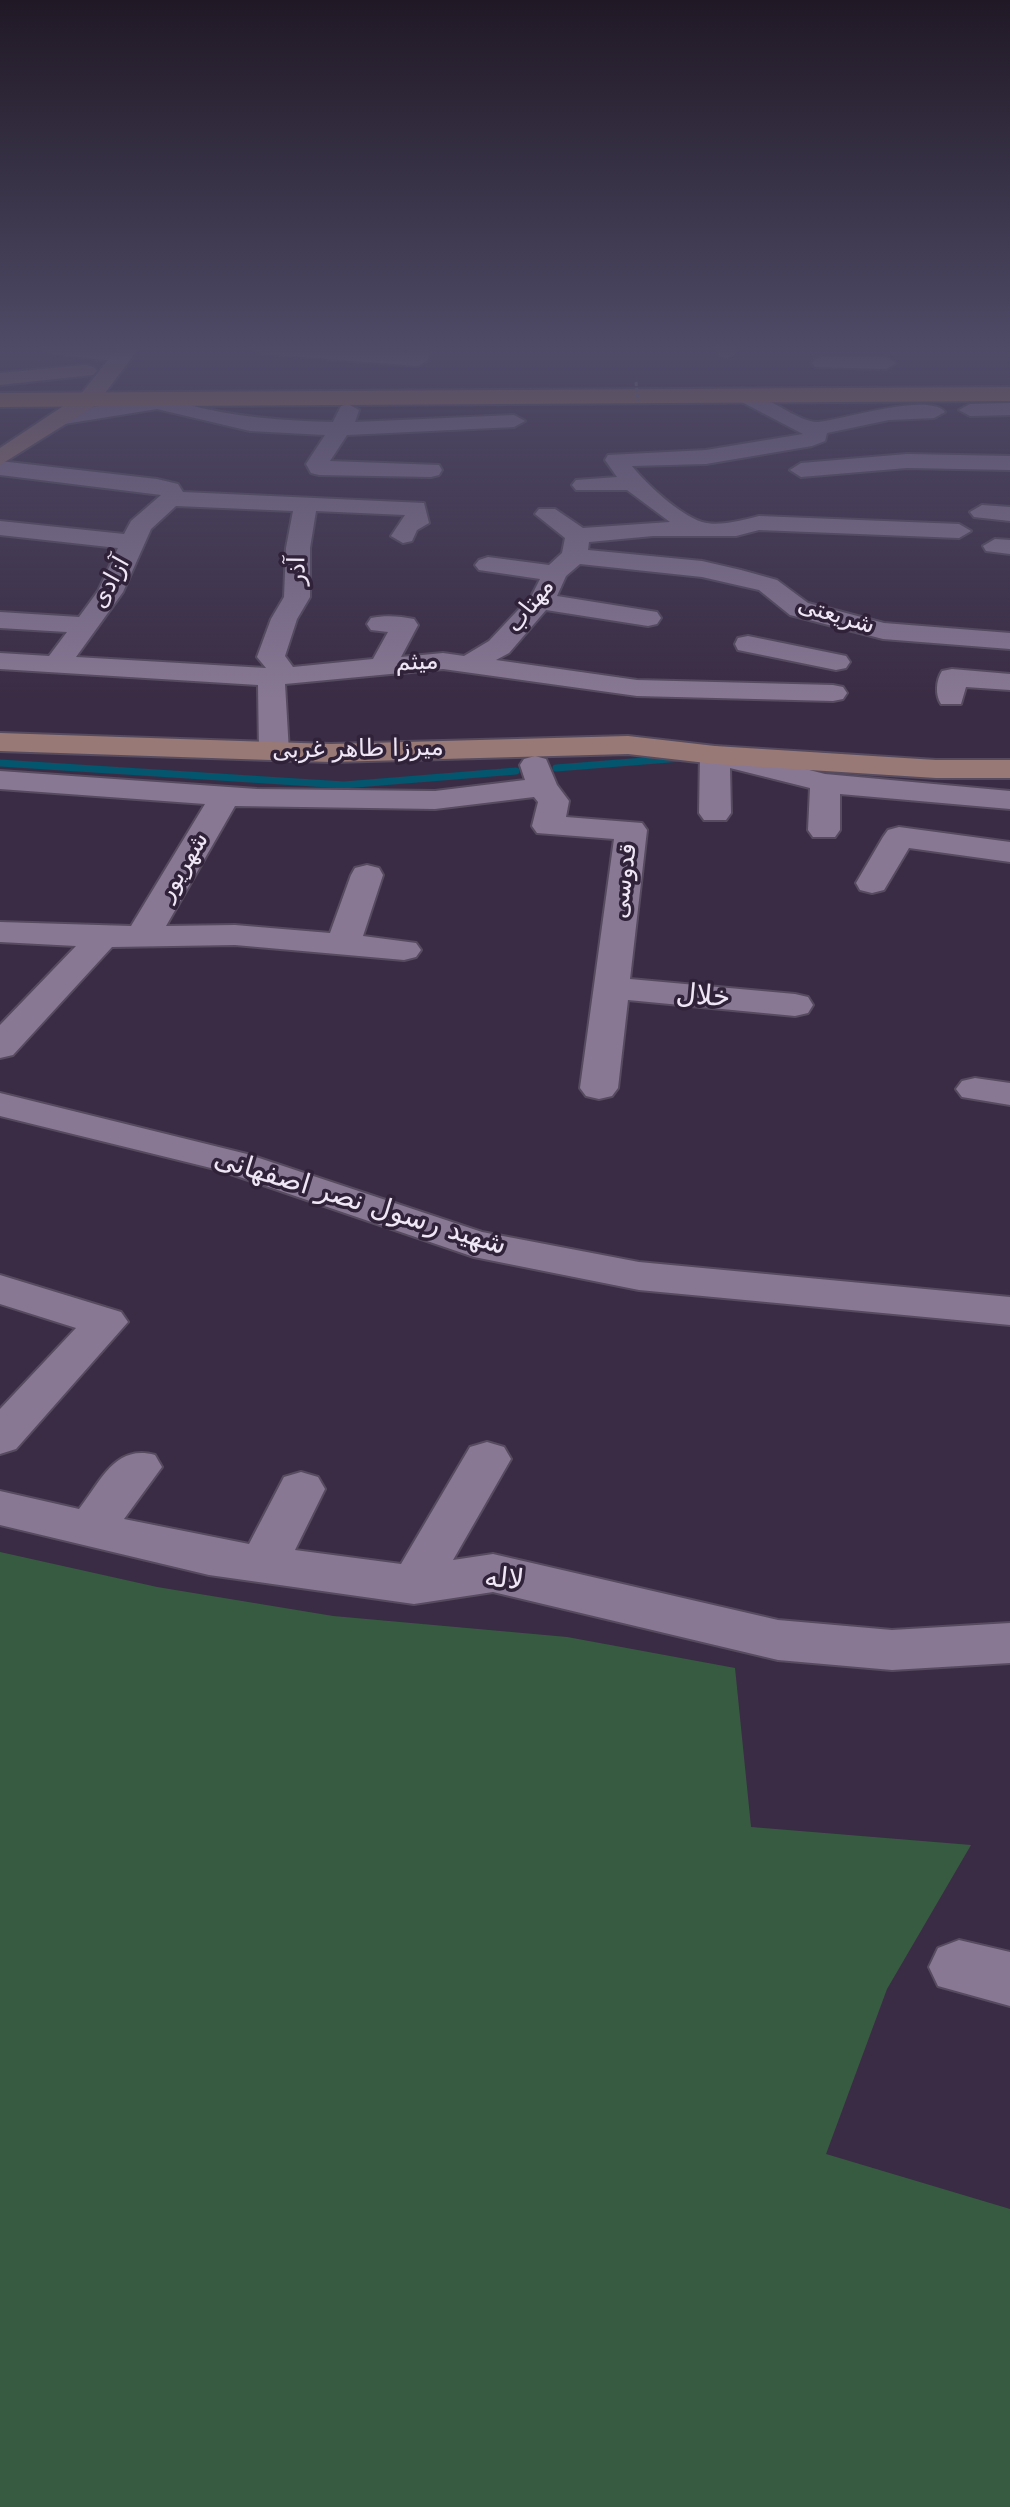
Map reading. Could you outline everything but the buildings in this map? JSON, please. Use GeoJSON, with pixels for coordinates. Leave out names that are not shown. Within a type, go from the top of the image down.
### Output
{"type":"FeatureCollection","features":[{"type":"Feature","properties":{"kind":"main road","name":"میرزا طاهر غربی"},"geometry":{"type":"LineString","coordinates":[[0,742],[274,752],[628,745],[715,755],[936,769],[1010,769]]}},
{"type":"Feature","properties":{"kind":"main road","name":"میرزا طاهر غربی"},"geometry":{"type":"LineString","coordinates":[[0,760],[343,771],[537,773],[715,755]]}},
{"type":"Feature","properties":{"kind":"street"},"geometry":{"type":"LineString","coordinates":[[101,479],[121,465]]}},
{"type":"Feature","properties":{"kind":"street"},"geometry":{"type":"LineString","coordinates":[[317,465],[319,468],[371,471],[431,470]]}},
{"type":"Feature","properties":{"kind":"street"},"geometry":{"type":"LineString","coordinates":[[619,465],[632,483],[655,502],[697,529]]}},
{"type":"Feature","properties":{"kind":"street"},"geometry":{"type":"LineString","coordinates":[[801,470],[857,465]]}},
{"type":"Feature","properties":{"kind":"street"},"geometry":{"type":"LineString","coordinates":[[892,465],[906,483]]}},
{"type":"Feature","properties":{"kind":"street"},"geometry":{"type":"LineString","coordinates":[[910,465],[944,470],[1004,466]]}},
{"type":"Feature","properties":{"kind":"street"},"geometry":{"type":"LineString","coordinates":[[137,483],[156,466]]}},
{"type":"Feature","properties":{"kind":"street"},"geometry":{"type":"LineString","coordinates":[[0,468],[170,489],[170,499],[416,508],[417,523],[406,526],[403,536]]}},
{"type":"Feature","properties":{"kind":"street"},"geometry":{"type":"LineString","coordinates":[[350,505],[371,471]]}},
{"type":"Feature","properties":{"kind":"street"},"geometry":{"type":"LineString","coordinates":[[584,485],[632,483]]}},
{"type":"Feature","properties":{"kind":"street"},"geometry":{"type":"LineString","coordinates":[[655,502],[683,497]]}},
{"type":"Feature","properties":{"kind":"street","name":"آزادی"},"geometry":{"type":"LineString","coordinates":[[58,663],[110,592],[140,526],[170,499]]}},
{"type":"Feature","properties":{"kind":"street","name":"آذر"},"geometry":{"type":"LineString","coordinates":[[277,676],[271,657],[284,619],[297,597],[298,548],[306,504]]}},
{"type":"Feature","properties":{"kind":"street"},"geometry":{"type":"LineString","coordinates":[[982,512],[1010,514]]}},
{"type":"Feature","properties":{"kind":"street"},"geometry":{"type":"LineString","coordinates":[[547,514],[567,559],[618,576]]}},
{"type":"Feature","properties":{"kind":"street"},"geometry":{"type":"LineString","coordinates":[[488,565],[567,559],[697,529],[736,529],[759,523],[959,531]]}},
{"type":"Feature","properties":{"kind":"street"},"geometry":{"type":"LineString","coordinates":[[0,528],[133,542]]}},
{"type":"Feature","properties":{"kind":"street","name":"مهتاب"},"geometry":{"type":"LineString","coordinates":[[470,664],[533,607],[567,559]]}},
{"type":"Feature","properties":{"kind":"street","name":"شریعتی"},"geometry":{"type":"LineString","coordinates":[[567,559],[702,569],[768,585],[799,609],[870,628],[1010,641]]}},
{"type":"Feature","properties":{"kind":"street"},"geometry":{"type":"LineString","coordinates":[[0,619],[22,593]]}},
{"type":"Feature","properties":{"kind":"street"},"geometry":{"type":"LineString","coordinates":[[498,611],[533,607],[648,618]]}},
{"type":"Feature","properties":{"kind":"street"},"geometry":{"type":"LineString","coordinates":[[0,619],[86,625]]}},
{"type":"Feature","properties":{"kind":"street"},"geometry":{"type":"LineString","coordinates":[[380,624],[405,625],[383,665]]}},
{"type":"Feature","properties":{"kind":"street"},"geometry":{"type":"LineString","coordinates":[[748,644],[836,662],[870,628]]}},
{"type":"Feature","properties":{"kind":"street"},"geometry":{"type":"LineString","coordinates":[[496,638],[533,646]]}},
{"type":"Feature","properties":{"kind":"street"},"geometry":{"type":"LineString","coordinates":[[564,651],[639,662]]}},
{"type":"Feature","properties":{"kind":"street","name":"میثم"},"geometry":{"type":"LineString","coordinates":[[0,661],[277,676],[443,661],[637,688],[833,693],[825,678],[836,662]]}},
{"type":"Feature","properties":{"kind":"street"},"geometry":{"type":"LineString","coordinates":[[274,752],[269,733],[277,676]]}},
{"type":"Feature","properties":{"kind":"street"},"geometry":{"type":"LineString","coordinates":[[951,698],[952,677],[1010,682]]}},
{"type":"Feature","properties":{"kind":"street"},"geometry":{"type":"LineString","coordinates":[[715,813],[715,755],[825,783],[1010,800]]}},
{"type":"Feature","properties":{"kind":"street"},"geometry":{"type":"LineString","coordinates":[[0,780],[225,796],[435,800],[537,773]]}},
{"type":"Feature","properties":{"kind":"street","name":"قدوسی"},"geometry":{"type":"LineString","coordinates":[[537,773],[554,801],[548,826],[631,830],[599,1088]]}},
{"type":"Feature","properties":{"kind":"street"},"geometry":{"type":"LineString","coordinates":[[824,830],[825,783]]}},
{"type":"Feature","properties":{"kind":"street","name":"شهریور"},"geometry":{"type":"LineString","coordinates":[[142,937],[225,796]]}},
{"type":"Feature","properties":{"kind":"street"},"geometry":{"type":"LineString","coordinates":[[872,883],[899,837],[1010,854],[994,879],[1010,882]]}},
{"type":"Feature","properties":{"kind":"street"},"geometry":{"type":"LineString","coordinates":[[343,945],[367,875]]}},
{"type":"Feature","properties":{"kind":"street"},"geometry":{"type":"LineString","coordinates":[[0,932],[103,937],[235,935],[404,950]]}},
{"type":"Feature","properties":{"kind":"street"},"geometry":{"type":"LineString","coordinates":[[0,1047],[103,937]]}},
{"type":"Feature","properties":{"kind":"street","name":"خلال"},"geometry":{"type":"LineString","coordinates":[[611,988],[795,1005]]}},
{"type":"Feature","properties":{"kind":"street","name":"شهید رسول نصر اصفهانی"},"geometry":{"type":"LineString","coordinates":[[0,1104],[233,1162],[474,1244],[639,1276],[1010,1311]]}},
{"type":"Feature","properties":{"kind":"street"},"geometry":{"type":"LineString","coordinates":[[0,1289],[106,1322],[0,1438]]}},
{"type":"Feature","properties":{"kind":"street"},"geometry":{"type":"LineString","coordinates":[[414,1585],[487,1459]]}},
{"type":"Feature","properties":{"kind":"street"},"geometry":{"type":"LineString","coordinates":[[90,1529],[138,1467]]}},
{"type":"Feature","properties":{"kind":"street"},"geometry":{"type":"LineString","coordinates":[[263,1564],[301,1489]]}},
{"type":"Feature","properties":{"kind":"street","name":"لاله"},"geometry":{"type":"LineString","coordinates":[[0,1508],[209,1557],[414,1585],[493,1573],[778,1640],[892,1650],[1010,1643]]}},
{"type":"Feature","properties":{"kind":"green space"},"geometry":{"type":"Polygon","coordinates":[[[0,1552],[157,1587],[333,1616],[567,1637],[735,1668],[751,1827],[971,1845],[887,1989],[826,2154],[1010,2209],[1010,2507],[0,2507],[0,1552]]]}},
{"type":"Feature","properties":{"kind":"waterway"},"geometry":{"type":"LineString","coordinates":[[556,768],[682,758]]}},
{"type":"Feature","properties":{"kind":"waterway"},"geometry":{"type":"LineString","coordinates":[[0,763],[344,785],[516,771]]}}]}
